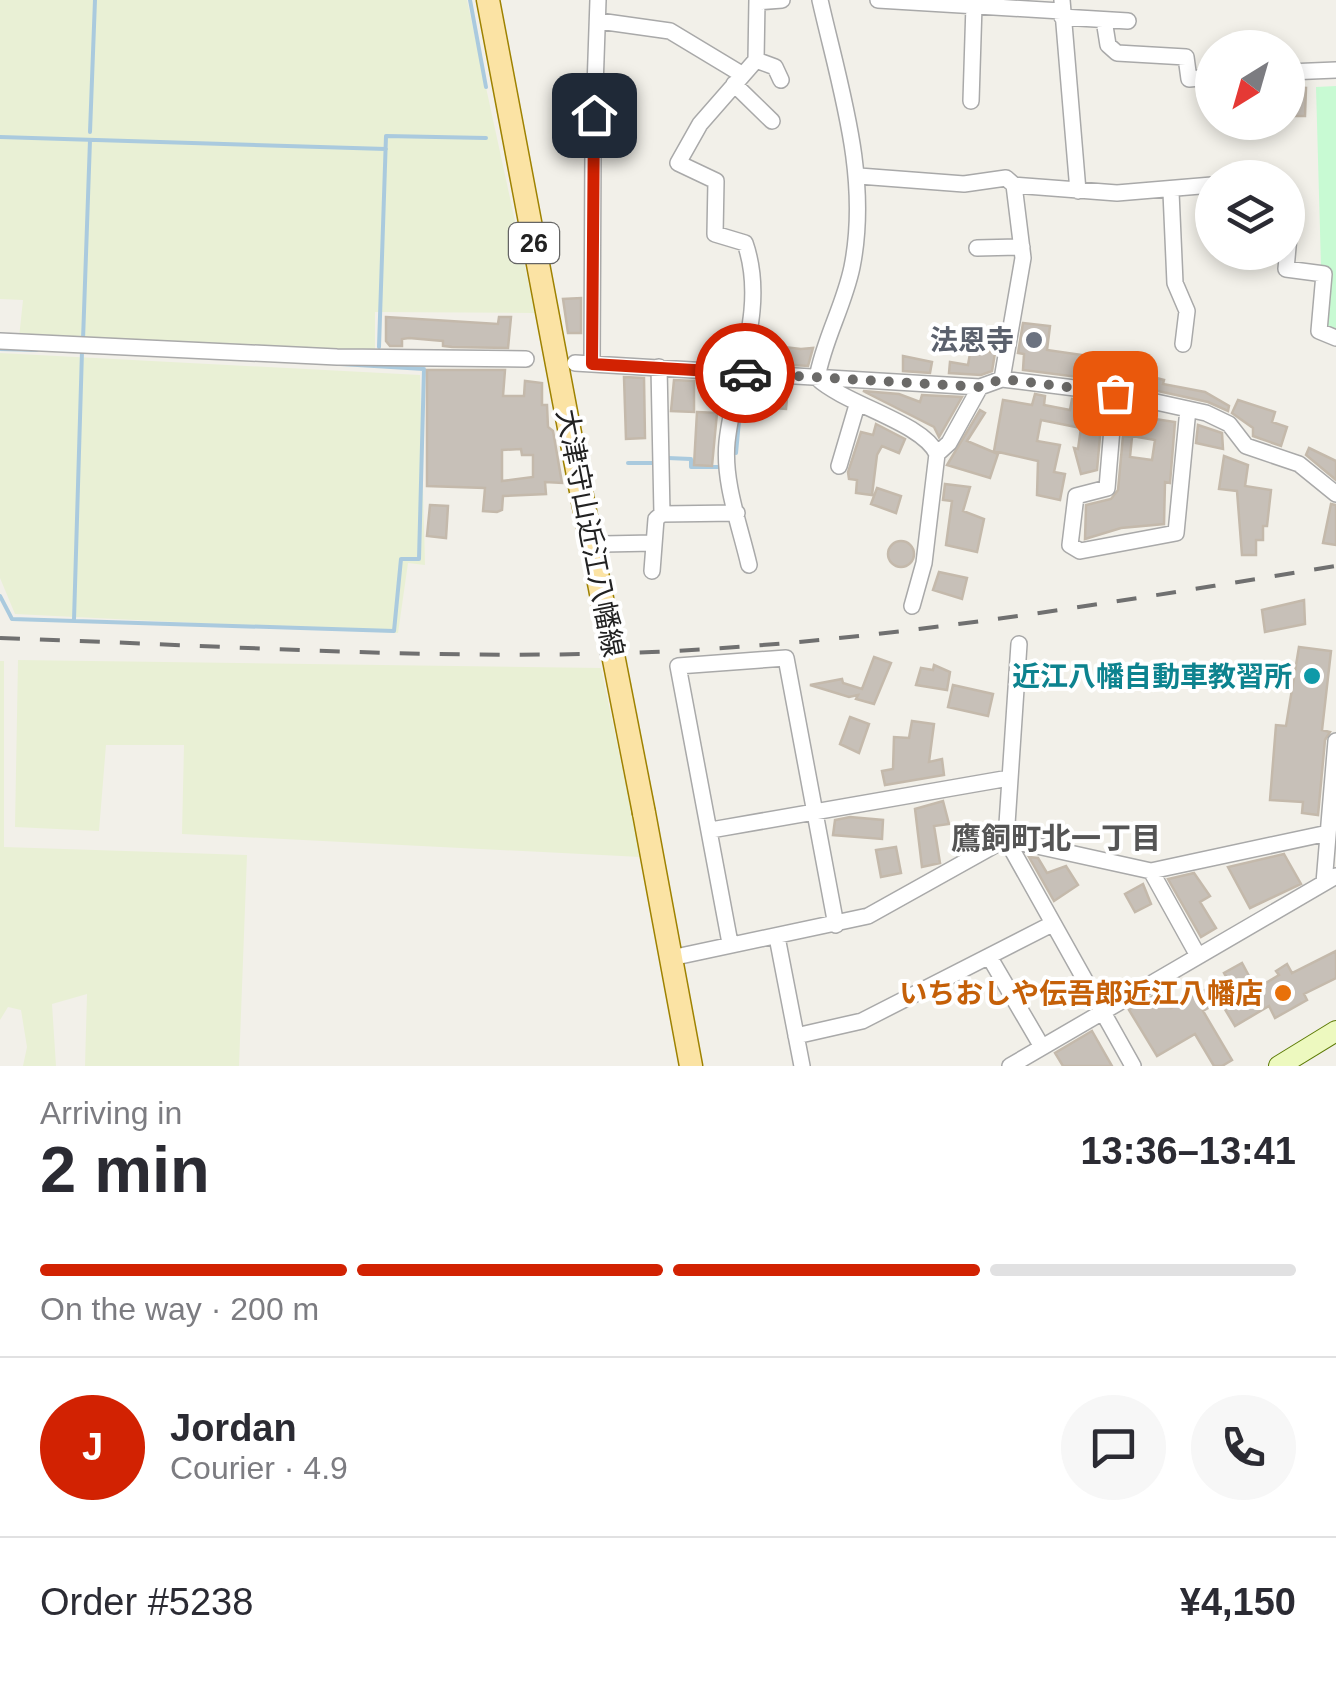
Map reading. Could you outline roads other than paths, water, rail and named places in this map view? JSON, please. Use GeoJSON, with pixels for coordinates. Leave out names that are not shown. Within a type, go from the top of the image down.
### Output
{"type":"FeatureCollection","features":[{"type":"Feature","properties":{"kind":"main road","name":"大津守山近江八幡線"},"geometry":{"type":"LineString","coordinates":[[488,0],[691,1066]]}},
{"type":"Feature","properties":{"kind":"street"},"geometry":{"type":"LineString","coordinates":[[592,364],[592,146],[598,0]]}},
{"type":"Feature","properties":{"kind":"street"},"geometry":{"type":"LineString","coordinates":[[749,565],[727,454],[752,310],[753,266],[745,243],[714,234],[716,180],[678,162],[700,124],[756,60],[757,1],[782,0]]}},
{"type":"Feature","properties":{"kind":"street"},"geometry":{"type":"LineString","coordinates":[[817,378],[822,348],[852,266],[859,176],[820,0]]}},
{"type":"Feature","properties":{"kind":"street"},"geometry":{"type":"LineString","coordinates":[[878,0],[1062,9],[1104,20],[1128,21]]}},
{"type":"Feature","properties":{"kind":"street"},"geometry":{"type":"LineString","coordinates":[[971,101],[974,6]]}},
{"type":"Feature","properties":{"kind":"street"},"geometry":{"type":"LineString","coordinates":[[1062,9],[1078,190]]}},
{"type":"Feature","properties":{"kind":"street"},"geometry":{"type":"LineString","coordinates":[[1104,20],[1108,45],[1117,53],[1186,57],[1189,79],[1195,78]]}},
{"type":"Feature","properties":{"kind":"street"},"geometry":{"type":"LineString","coordinates":[[599,21],[670,31],[738,80],[772,121]]}},
{"type":"Feature","properties":{"kind":"street"},"geometry":{"type":"LineString","coordinates":[[756,60],[775,67],[781,80]]}},
{"type":"Feature","properties":{"kind":"street"},"geometry":{"type":"LineString","coordinates":[[1305,71],[1336,70]]}},
{"type":"Feature","properties":{"kind":"street"},"geometry":{"type":"LineString","coordinates":[[859,176],[964,184],[1006,178],[1014,185],[1078,190],[1171,192],[1195,187]]}},
{"type":"Feature","properties":{"kind":"street"},"geometry":{"type":"LineString","coordinates":[[1002,379],[1016,313],[1022,247],[1014,185]]}},
{"type":"Feature","properties":{"kind":"street"},"geometry":{"type":"LineString","coordinates":[[1171,192],[1175,282],[1186,312],[1183,344]]}},
{"type":"Feature","properties":{"kind":"street"},"geometry":{"type":"LineString","coordinates":[[977,248],[1022,247]]}},
{"type":"Feature","properties":{"kind":"street"},"geometry":{"type":"LineString","coordinates":[[1294,270],[1324,274],[1320,331],[1336,338]]}},
{"type":"Feature","properties":{"kind":"street"},"geometry":{"type":"LineString","coordinates":[[0,341],[337,357],[526,359]]}},
{"type":"Feature","properties":{"kind":"street"},"geometry":{"type":"LineString","coordinates":[[575,364],[980,387],[1002,379],[1115,393],[1188,409],[1229,424],[1246,446],[1299,464],[1336,494]]}},
{"type":"Feature","properties":{"kind":"street"},"geometry":{"type":"LineString","coordinates":[[659,366],[662,514]]}},
{"type":"Feature","properties":{"kind":"street"},"geometry":{"type":"LineString","coordinates":[[817,378],[856,405],[916,433],[937,454]]}},
{"type":"Feature","properties":{"kind":"street"},"geometry":{"type":"LineString","coordinates":[[912,606],[924,563],[937,454],[949,443],[980,387]]}},
{"type":"Feature","properties":{"kind":"street"},"geometry":{"type":"LineString","coordinates":[[1115,393],[1106,488],[1076,496],[1070,545],[1080,552],[1176,533],[1188,409]]}},
{"type":"Feature","properties":{"kind":"street"},"geometry":{"type":"LineString","coordinates":[[839,466],[856,405]]}},
{"type":"Feature","properties":{"kind":"street"},"geometry":{"type":"LineString","coordinates":[[652,570],[656,519],[662,514],[736,513]]}},
{"type":"Feature","properties":{"kind":"street"},"geometry":{"type":"LineString","coordinates":[[604,544],[654,544]]}},
{"type":"Feature","properties":{"kind":"street"},"geometry":{"type":"LineString","coordinates":[[1019,644],[1006,839],[1133,1066]]}},
{"type":"Feature","properties":{"kind":"street"},"geometry":{"type":"LineString","coordinates":[[730,943],[678,666],[786,658],[836,926]]}},
{"type":"Feature","properties":{"kind":"street"},"geometry":{"type":"LineString","coordinates":[[1010,1066],[1330,879],[1328,833],[1336,741]]}},
{"type":"Feature","properties":{"kind":"street"},"geometry":{"type":"LineString","coordinates":[[711,830],[1010,778]]}},
{"type":"Feature","properties":{"kind":"street"},"geometry":{"type":"LineString","coordinates":[[671,958],[730,943],[836,926],[868,916],[1006,839],[1150,871],[1328,833]]}},
{"type":"Feature","properties":{"kind":"street"},"geometry":{"type":"LineString","coordinates":[[1150,871],[1196,954]]}},
{"type":"Feature","properties":{"kind":"street"},"geometry":{"type":"LineString","coordinates":[[796,1036],[862,1022],[1052,924]]}},
{"type":"Feature","properties":{"kind":"street"},"geometry":{"type":"LineString","coordinates":[[777,936],[802,1066]]}},
{"type":"Feature","properties":{"kind":"street"},"geometry":{"type":"LineString","coordinates":[[990,958],[1042,1047]]}},
{"type":"Feature","properties":{"kind":"street"},"geometry":{"type":"LineString","coordinates":[[1279,1066],[1336,1032]]}},
{"type":"Feature","properties":{"kind":"waterway"},"geometry":{"type":"LineString","coordinates":[[90,132],[95,0]]}},
{"type":"Feature","properties":{"kind":"waterway"},"geometry":{"type":"LineString","coordinates":[[470,0],[486,87]]}},
{"type":"Feature","properties":{"kind":"waterway"},"geometry":{"type":"LineString","coordinates":[[379,347],[386,136],[486,138]]}},
{"type":"Feature","properties":{"kind":"waterway"},"geometry":{"type":"LineString","coordinates":[[0,137],[386,149]]}},
{"type":"Feature","properties":{"kind":"waterway"},"geometry":{"type":"LineString","coordinates":[[83,340],[90,140]]}},
{"type":"Feature","properties":{"kind":"waterway"},"geometry":{"type":"LineString","coordinates":[[0,349],[37,350]]}},
{"type":"Feature","properties":{"kind":"waterway"},"geometry":{"type":"LineString","coordinates":[[74,620],[82,351]]}},
{"type":"Feature","properties":{"kind":"waterway"},"geometry":{"type":"LineString","coordinates":[[0,596],[12,619],[394,631],[401,559],[419,559],[424,369],[341,364]]}},
{"type":"Feature","properties":{"kind":"waterway"},"geometry":{"type":"LineString","coordinates":[[736,453],[739,421]]}},
{"type":"Feature","properties":{"kind":"waterway"},"geometry":{"type":"LineString","coordinates":[[668,458],[691,459],[691,467],[720,467]]}},
{"type":"Feature","properties":{"kind":"waterway"},"geometry":{"type":"LineString","coordinates":[[628,463],[656,463]]}},
{"type":"Feature","properties":{"kind":"railway"},"geometry":{"type":"LineString","coordinates":[[0,638],[489,655],[652,652],[910,630],[1336,566]]}},
{"type":"Feature","properties":{"kind":"place","name":"法恩寺"},"geometry":{"type":"Point","coordinates":[1034,340]}},
{"type":"Feature","properties":{"kind":"place","name":"近江八幡自動車教習所"},"geometry":{"type":"Point","coordinates":[1312,676]}},
{"type":"Feature","properties":{"kind":"place","name":"いちおしや伝吾郎近江八幡店"},"geometry":{"type":"Point","coordinates":[1283,993]}},
{"type":"Feature","properties":{"kind":"district","name":"鷹飼町北一丁目"},"geometry":{"type":"Point","coordinates":[1056,838]}}]}
